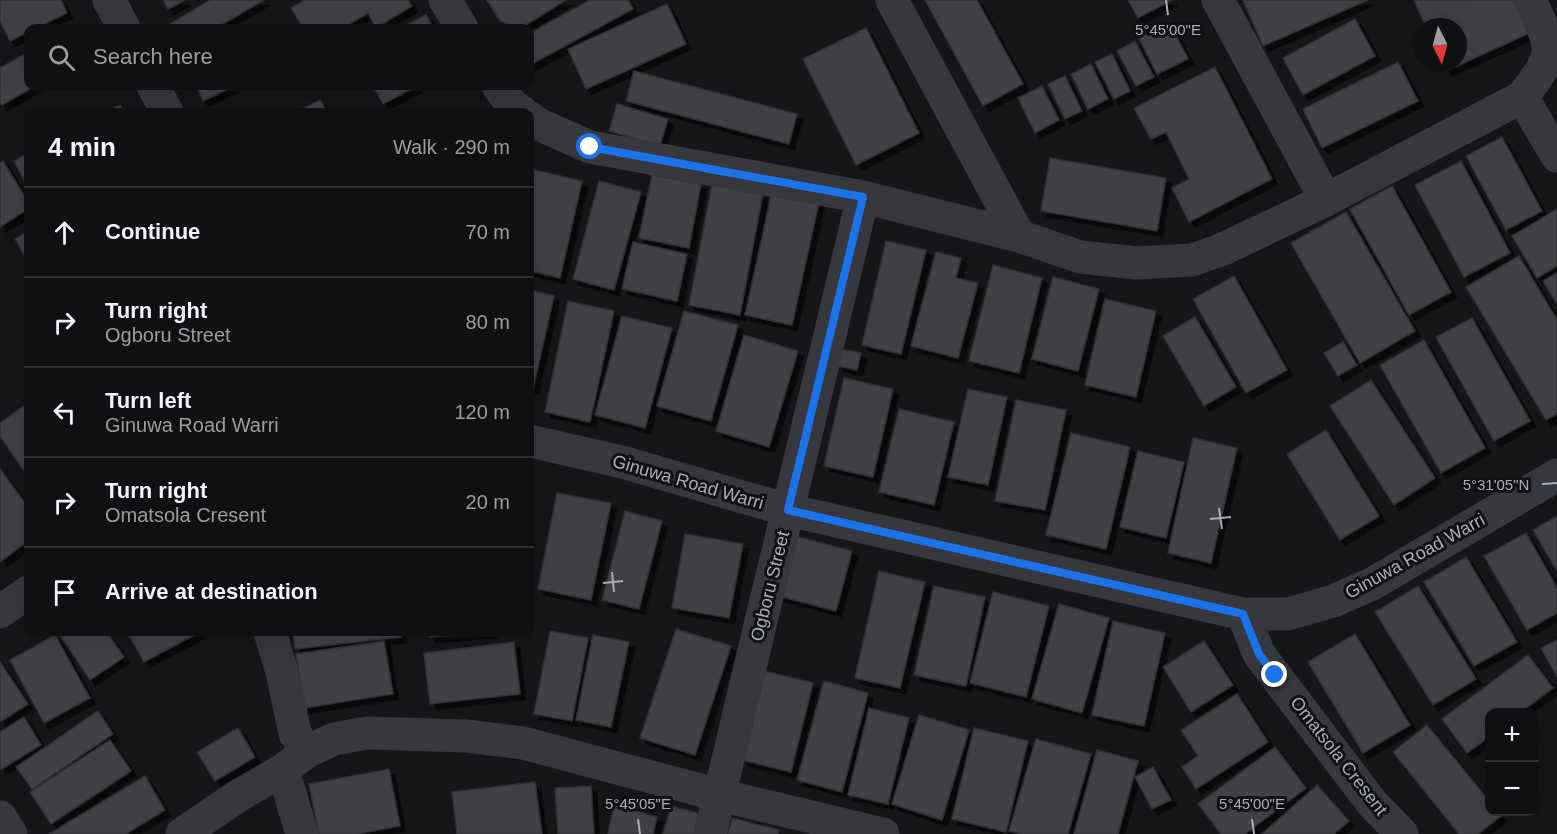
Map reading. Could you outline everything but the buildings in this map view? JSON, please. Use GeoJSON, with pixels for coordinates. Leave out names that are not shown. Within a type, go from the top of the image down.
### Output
{"type":"FeatureCollection","features":[{"type":"Feature","properties":{"kind":"street"},"geometry":{"type":"LineString","coordinates":[[109,0],[122,24]]}},
{"type":"Feature","properties":{"kind":"street"},"geometry":{"type":"LineString","coordinates":[[445,0],[460,24]]}},
{"type":"Feature","properties":{"kind":"street"},"geometry":{"type":"LineString","coordinates":[[892,0],[1019,236]]}},
{"type":"Feature","properties":{"kind":"street"},"geometry":{"type":"LineString","coordinates":[[1218,0],[1326,200]]}},
{"type":"Feature","properties":{"kind":"street"},"geometry":{"type":"LineString","coordinates":[[534,121],[590,147],[863,197],[1019,236],[1080,257],[1137,263],[1192,260],[1221,250],[1326,200],[1522,97],[1543,72],[1550,55],[1549,42],[1530,0]]}},
{"type":"Feature","properties":{"kind":"street"},"geometry":{"type":"LineString","coordinates":[[155,90],[165,108]]}},
{"type":"Feature","properties":{"kind":"street"},"geometry":{"type":"LineString","coordinates":[[501,90],[516,108]]}},
{"type":"Feature","properties":{"kind":"street"},"geometry":{"type":"LineString","coordinates":[[1522,97],[1557,156]]}},
{"type":"Feature","properties":{"kind":"street","name":"Ogboru Street"},"geometry":{"type":"LineString","coordinates":[[710,834],[863,197]]}},
{"type":"Feature","properties":{"kind":"street","name":"Ginuwa Road Warri"},"geometry":{"type":"LineString","coordinates":[[534,442],[622,462],[788,510],[1243,614],[1288,614],[1333,601],[1372,584],[1557,475]]}},
{"type":"Feature","properties":{"kind":"street"},"geometry":{"type":"LineString","coordinates":[[0,612],[24,595]]}},
{"type":"Feature","properties":{"kind":"street","name":"Omatsola Cresent"},"geometry":{"type":"LineString","coordinates":[[1243,614],[1259,654],[1372,803],[1402,834]]}},
{"type":"Feature","properties":{"kind":"street"},"geometry":{"type":"LineString","coordinates":[[271,636],[282,672],[295,733],[295,761],[302,834]]}},
{"type":"Feature","properties":{"kind":"street"},"geometry":{"type":"LineString","coordinates":[[182,834],[238,796],[334,739],[368,733],[466,736],[523,743],[718,795],[883,834]]}},
{"type":"Feature","properties":{"kind":"street"},"geometry":{"type":"LineString","coordinates":[[0,817],[11,834]]}},
{"type":"Feature","properties":{"kind":"route"},"geometry":{"type":"LineString","coordinates":[[590,147],[863,197],[788,510],[1243,614],[1259,654],[1275,675]]}}]}
